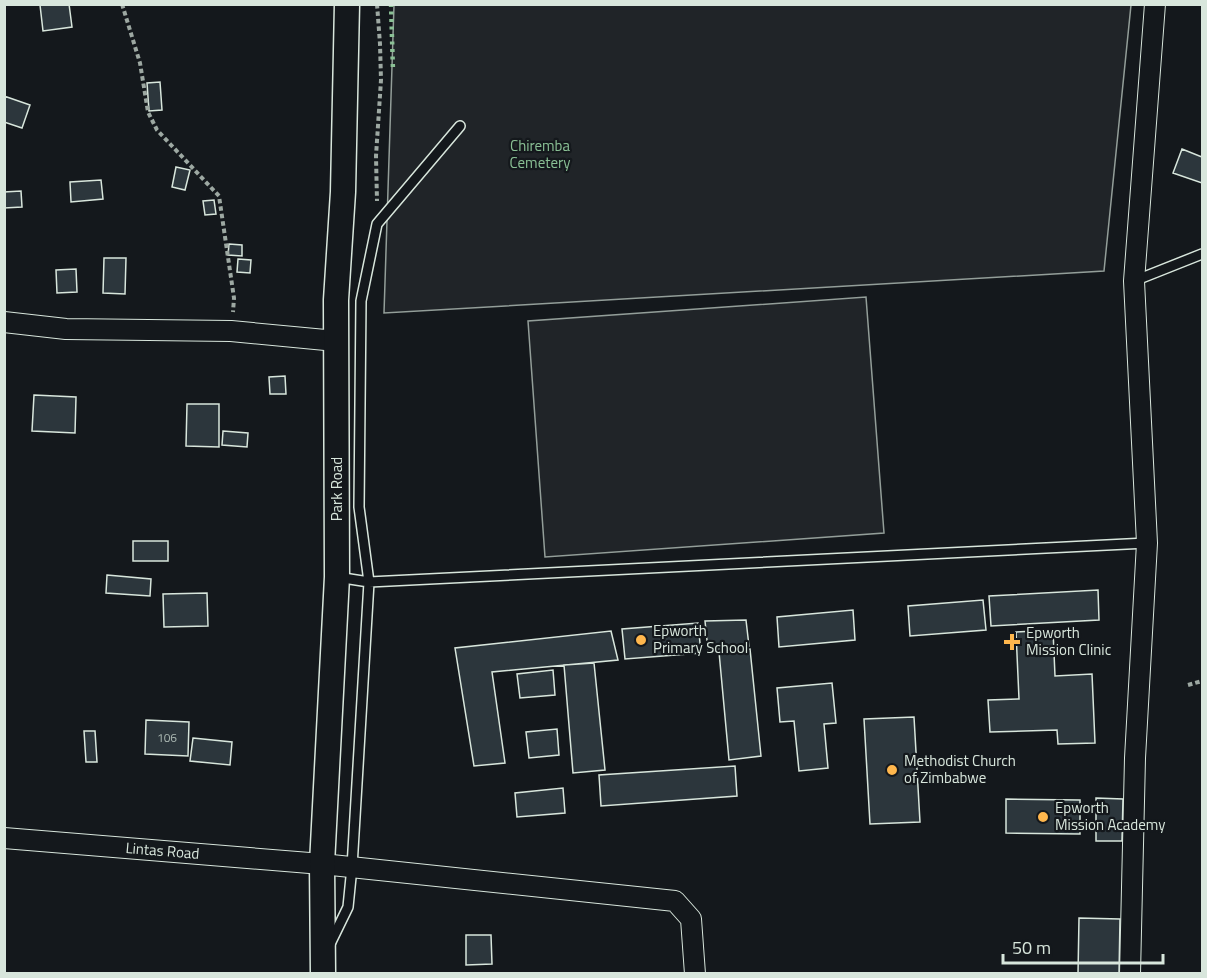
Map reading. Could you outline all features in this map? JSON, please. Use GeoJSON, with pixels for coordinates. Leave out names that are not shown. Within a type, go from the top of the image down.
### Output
{"type":"FeatureCollection","features":[{"type":"Feature","properties":{"kind":"street","name":"Park Road"},"geometry":{"type":"LineString","coordinates":[[323,966],[322,864],[337,577],[336,341],[348,301],[343,192],[347,4]]}},
{"type":"Feature","properties":{"kind":"street"},"geometry":{"type":"LineString","coordinates":[[1130,974],[1135,758],[1147,543],[1134,281],[1155,4]]}},
{"type":"Feature","properties":{"kind":"street"},"geometry":{"type":"LineString","coordinates":[[4,322],[66,329],[231,331],[336,341]]}},
{"type":"Feature","properties":{"kind":"street","name":"Lintas Road"},"geometry":{"type":"LineString","coordinates":[[4,838],[322,864],[675,901],[691,919],[695,974]]}},
{"type":"Feature","properties":{"kind":"lane"},"geometry":{"type":"LineString","coordinates":[[323,966],[348,907],[369,582],[359,507],[348,301],[377,224],[460,126]]}},
{"type":"Feature","properties":{"kind":"lane"},"geometry":{"type":"LineString","coordinates":[[1134,281],[1203,254]]}},
{"type":"Feature","properties":{"kind":"lane"},"geometry":{"type":"LineString","coordinates":[[337,577],[369,582],[1147,543]]}},
{"type":"Feature","properties":{"kind":"path"},"geometry":{"type":"LineString","coordinates":[[122,4],[140,63],[148,112],[157,130],[219,196],[234,298],[231,331]]}},
{"type":"Feature","properties":{"kind":"path"},"geometry":{"type":"LineString","coordinates":[[377,4],[381,81],[376,156],[377,224]]}},
{"type":"Feature","properties":{"kind":"path"},"geometry":{"type":"LineString","coordinates":[[1188,685],[1203,681]]}},
{"type":"Feature","properties":{"kind":"green space","name":"Chiremba Cemetery"},"geometry":{"type":"Polygon","coordinates":[[[394,5],[1131,5],[1104,271],[384,313],[394,5]]]}},
{"type":"Feature","properties":{"kind":"green space"},"geometry":{"type":"Polygon","coordinates":[[[866,297],[884,533],[545,557],[528,321],[866,297]]]}},
{"type":"Feature","properties":{"kind":"building"},"geometry":{"type":"Polygon","coordinates":[[[69,4],[72,27],[43,31],[40,5],[69,4]]]}},
{"type":"Feature","properties":{"kind":"building"},"geometry":{"type":"Polygon","coordinates":[[[160,82],[162,110],[149,111],[147,83],[160,82]]]}},
{"type":"Feature","properties":{"kind":"building"},"geometry":{"type":"Polygon","coordinates":[[[4,96],[30,105],[22,128],[4,122],[4,96]]]}},
{"type":"Feature","properties":{"kind":"building"},"geometry":{"type":"Polygon","coordinates":[[[1182,149],[1202,157],[1202,183],[1173,173],[1182,149]]]}},
{"type":"Feature","properties":{"kind":"building"},"geometry":{"type":"Polygon","coordinates":[[[176,167],[190,170],[185,190],[172,187],[176,167]]]}},
{"type":"Feature","properties":{"kind":"building"},"geometry":{"type":"Polygon","coordinates":[[[101,180],[103,199],[71,202],[70,182],[101,180]]]}},
{"type":"Feature","properties":{"kind":"building"},"geometry":{"type":"Polygon","coordinates":[[[21,191],[22,207],[4,208],[4,192],[21,191]]]}},
{"type":"Feature","properties":{"kind":"building"},"geometry":{"type":"Polygon","coordinates":[[[214,200],[216,214],[205,215],[203,201],[214,200]]]}},
{"type":"Feature","properties":{"kind":"building"},"geometry":{"type":"Polygon","coordinates":[[[229,244],[242,245],[242,256],[228,255],[229,244]]]}},
{"type":"Feature","properties":{"kind":"building"},"geometry":{"type":"Polygon","coordinates":[[[104,258],[126,258],[125,294],[103,293],[104,258]]]}},
{"type":"Feature","properties":{"kind":"building"},"geometry":{"type":"Polygon","coordinates":[[[238,259],[251,260],[250,273],[237,272],[238,259]]]}},
{"type":"Feature","properties":{"kind":"building"},"geometry":{"type":"Polygon","coordinates":[[[76,269],[77,292],[57,293],[56,270],[76,269]]]}},
{"type":"Feature","properties":{"kind":"building"},"geometry":{"type":"Polygon","coordinates":[[[285,376],[286,394],[270,394],[269,377],[285,376]]]}},
{"type":"Feature","properties":{"kind":"building"},"geometry":{"type":"Polygon","coordinates":[[[34,395],[76,397],[75,433],[32,431],[34,395]]]}},
{"type":"Feature","properties":{"kind":"building"},"geometry":{"type":"Polygon","coordinates":[[[187,404],[219,404],[219,447],[186,446],[187,404]]]}},
{"type":"Feature","properties":{"kind":"building"},"geometry":{"type":"Polygon","coordinates":[[[223,431],[248,433],[247,447],[222,445],[223,431]]]}},
{"type":"Feature","properties":{"kind":"building"},"geometry":{"type":"Polygon","coordinates":[[[133,541],[168,541],[168,561],[133,561],[133,541]]]}},
{"type":"Feature","properties":{"kind":"building"},"geometry":{"type":"Polygon","coordinates":[[[107,575],[151,579],[150,596],[106,593],[107,575]]]}},
{"type":"Feature","properties":{"kind":"building"},"geometry":{"type":"Polygon","coordinates":[[[1098,590],[1099,620],[991,626],[989,596],[1098,590]]]}},
{"type":"Feature","properties":{"kind":"building"},"geometry":{"type":"Polygon","coordinates":[[[207,593],[208,626],[164,627],[163,594],[207,593]]]}},
{"type":"Feature","properties":{"kind":"building"},"geometry":{"type":"Polygon","coordinates":[[[983,600],[986,630],[910,636],[908,606],[983,600]]]}},
{"type":"Feature","properties":{"kind":"building"},"geometry":{"type":"Polygon","coordinates":[[[853,610],[855,640],[779,647],[777,617],[853,610]]]}},
{"type":"Feature","properties":{"kind":"building"},"geometry":{"type":"Polygon","coordinates":[[[746,620],[749,646],[708,650],[705,621],[746,620]]]}},
{"type":"Feature","properties":{"kind":"building"},"geometry":{"type":"Polygon","coordinates":[[[698,623],[701,653],[625,659],[622,629],[698,623]]]}},
{"type":"Feature","properties":{"kind":"building"},"geometry":{"type":"Polygon","coordinates":[[[1053,630],[1055,676],[1092,674],[1095,743],[1058,744],[1057,730],[990,732],[988,700],[1019,699],[1016,632],[1053,630]]]}},
{"type":"Feature","properties":{"kind":"building"},"geometry":{"type":"Polygon","coordinates":[[[611,631],[618,660],[492,672],[505,763],[474,766],[455,648],[611,631]]]}},
{"type":"Feature","properties":{"kind":"building"},"geometry":{"type":"Polygon","coordinates":[[[750,649],[761,756],[729,760],[719,652],[750,649]]]}},
{"type":"Feature","properties":{"kind":"building"},"geometry":{"type":"Polygon","coordinates":[[[594,663],[605,770],[573,773],[564,665],[594,663]]]}},
{"type":"Feature","properties":{"kind":"building"},"geometry":{"type":"Polygon","coordinates":[[[553,670],[555,695],[520,698],[517,674],[553,670]]]}},
{"type":"Feature","properties":{"kind":"building"},"geometry":{"type":"Polygon","coordinates":[[[832,683],[836,723],[824,724],[828,768],[799,771],[794,721],[780,722],[777,688],[832,683]]]}},
{"type":"Feature","properties":{"kind":"building","name":"Methodist Church of Zimbabwe"},"geometry":{"type":"Polygon","coordinates":[[[914,717],[920,822],[870,824],[864,719],[914,717]]]}},
{"type":"Feature","properties":{"kind":"building"},"geometry":{"type":"Polygon","coordinates":[[[146,720],[189,722],[188,756],[145,754],[146,720]]]}},
{"type":"Feature","properties":{"kind":"building"},"geometry":{"type":"Polygon","coordinates":[[[557,729],[559,755],[529,758],[526,732],[557,729]]]}},
{"type":"Feature","properties":{"kind":"building"},"geometry":{"type":"Polygon","coordinates":[[[84,731],[95,731],[97,762],[86,762],[84,731]]]}},
{"type":"Feature","properties":{"kind":"building"},"geometry":{"type":"Polygon","coordinates":[[[193,738],[232,742],[230,765],[190,761],[193,738]]]}},
{"type":"Feature","properties":{"kind":"building"},"geometry":{"type":"Polygon","coordinates":[[[735,766],[737,796],[601,806],[599,775],[735,766]]]}},
{"type":"Feature","properties":{"kind":"building"},"geometry":{"type":"Polygon","coordinates":[[[563,788],[565,813],[517,817],[515,793],[563,788]]]}},
{"type":"Feature","properties":{"kind":"building","name":"Epworth Mission Academy"},"geometry":{"type":"Polygon","coordinates":[[[1096,798],[1123,799],[1122,841],[1096,841],[1096,798]]]}},
{"type":"Feature","properties":{"kind":"building","name":"Epworth Mission Academy"},"geometry":{"type":"Polygon","coordinates":[[[1006,799],[1080,800],[1080,834],[1006,833],[1006,799]]]}},
{"type":"Feature","properties":{"kind":"building"},"geometry":{"type":"Polygon","coordinates":[[[1079,918],[1120,919],[1119,974],[1078,974],[1079,918]]]}},
{"type":"Feature","properties":{"kind":"building"},"geometry":{"type":"Polygon","coordinates":[[[466,935],[491,935],[492,964],[466,965],[466,935]]]}},
{"type":"Feature","properties":{"kind":"hedge"},"geometry":{"type":"LineString","coordinates":[[391,4],[393,71]]}},
{"type":"Feature","properties":{"kind":"place","name":"Epworth Primary School"},"geometry":{"type":"Point","coordinates":[641,640]}},
{"type":"Feature","properties":{"kind":"place","name":"Epworth Mission Clinic"},"geometry":{"type":"Point","coordinates":[1012,642]}},
{"type":"Feature","properties":{"kind":"place","name":"Methodist Church of Zimbabwe"},"geometry":{"type":"Point","coordinates":[892,770]}},
{"type":"Feature","properties":{"kind":"place","name":"Epworth Mission Academy"},"geometry":{"type":"Point","coordinates":[1043,817]}}]}
